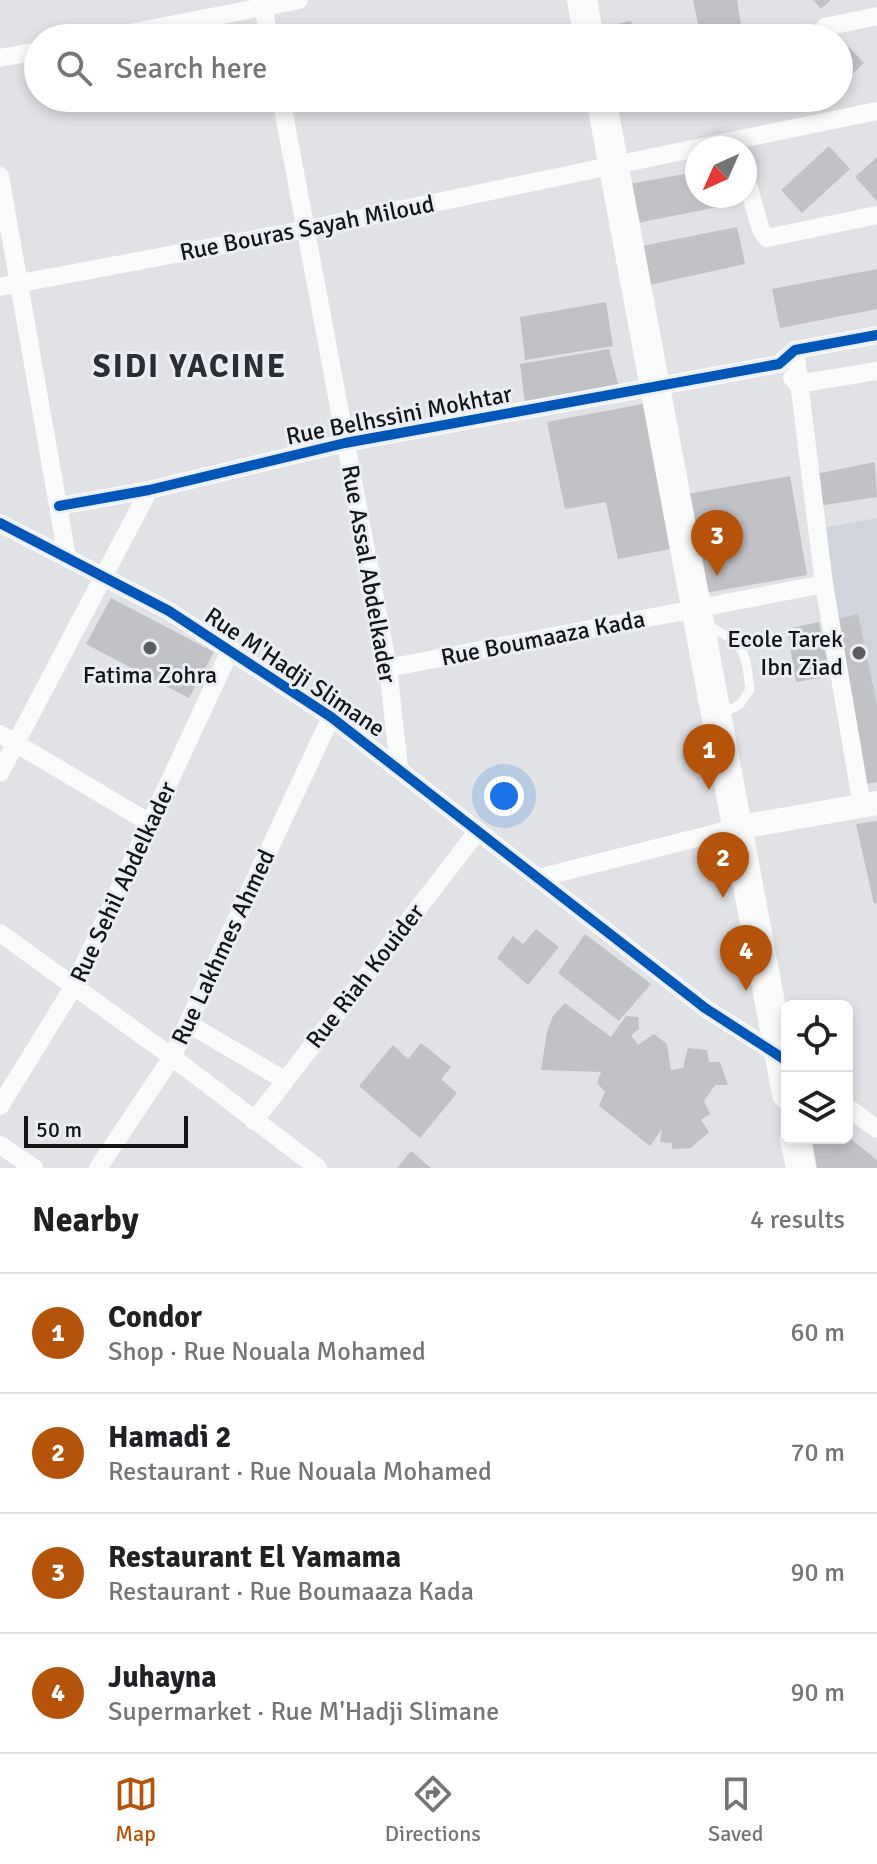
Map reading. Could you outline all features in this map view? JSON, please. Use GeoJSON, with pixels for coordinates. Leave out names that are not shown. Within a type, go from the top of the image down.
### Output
{"type":"FeatureCollection","features":[{"type":"Feature","properties":{"kind":"main road"},"geometry":{"type":"LineString","coordinates":[[582,0],[586,24]]}},
{"type":"Feature","properties":{"kind":"main road"},"geometry":{"type":"LineString","coordinates":[[604,112],[736,828],[781,1048]]}},
{"type":"Feature","properties":{"kind":"main road"},"geometry":{"type":"LineString","coordinates":[[796,1144],[801,1168]]}},
{"type":"Feature","properties":{"kind":"street"},"geometry":{"type":"LineString","coordinates":[[167,24],[262,3],[299,0]]}},
{"type":"Feature","properties":{"kind":"street"},"geometry":{"type":"LineString","coordinates":[[262,3],[266,24]]}},
{"type":"Feature","properties":{"kind":"street"},"geometry":{"type":"LineString","coordinates":[[839,24],[877,16]]}},
{"type":"Feature","properties":{"kind":"street"},"geometry":{"type":"LineString","coordinates":[[0,58],[24,54]]}},
{"type":"Feature","properties":{"kind":"street","name":"Rue Bouras Sayah Miloud"},"geometry":{"type":"LineString","coordinates":[[757,139],[877,111]]}},
{"type":"Feature","properties":{"kind":"street","name":"Rue Assal Abdelkader"},"geometry":{"type":"LineString","coordinates":[[284,112],[388,668],[399,768]]}},
{"type":"Feature","properties":{"kind":"street","name":"Rue Bouras Sayah Miloud"},"geometry":{"type":"LineString","coordinates":[[0,287],[308,229],[685,151]]}},
{"type":"Feature","properties":{"kind":"street"},"geometry":{"type":"LineString","coordinates":[[0,176],[67,557]]}},
{"type":"Feature","properties":{"kind":"street"},"geometry":{"type":"LineString","coordinates":[[755,208],[761,230],[767,238],[877,215]]}},
{"type":"Feature","properties":{"kind":"street"},"geometry":{"type":"LineString","coordinates":[[798,384],[779,364],[795,350],[877,335]]}},
{"type":"Feature","properties":{"kind":"street"},"geometry":{"type":"LineString","coordinates":[[538,878],[736,828],[870,805],[824,584],[795,350]]}},
{"type":"Feature","properties":{"kind":"street","name":"Rue Belhssini Mokhtar"},"geometry":{"type":"LineString","coordinates":[[59,506],[149,490],[345,443],[779,364]]}},
{"type":"Feature","properties":{"kind":"street"},"geometry":{"type":"LineString","coordinates":[[798,384],[877,371]]}},
{"type":"Feature","properties":{"kind":"street"},"geometry":{"type":"LineString","coordinates":[[0,773],[8,738],[149,490]]}},
{"type":"Feature","properties":{"kind":"street","name":"Rue M'Hadji Slimane"},"geometry":{"type":"LineString","coordinates":[[0,523],[169,611],[331,717],[705,1008],[781,1057]]}},
{"type":"Feature","properties":{"kind":"street","name":"Rue Boumaaza Kada"},"geometry":{"type":"LineString","coordinates":[[388,668],[699,615],[824,584]]}},
{"type":"Feature","properties":{"kind":"street","name":"Rue Sehil Abdelkader"},"geometry":{"type":"LineString","coordinates":[[0,1106],[74,986],[231,649]]}},
{"type":"Feature","properties":{"kind":"street","name":"Rue Lakhmes Ahmed"},"geometry":{"type":"LineString","coordinates":[[98,1168],[172,1057],[331,717]]}},
{"type":"Feature","properties":{"kind":"street"},"geometry":{"type":"LineString","coordinates":[[8,738],[150,823]]}},
{"type":"Feature","properties":{"kind":"street","name":"Rue Riah Kouider"},"geometry":{"type":"LineString","coordinates":[[254,1121],[477,832]]}},
{"type":"Feature","properties":{"kind":"street"},"geometry":{"type":"LineString","coordinates":[[0,933],[172,1057],[318,1168]]}},
{"type":"Feature","properties":{"kind":"street"},"geometry":{"type":"LineString","coordinates":[[189,1024],[284,1080]]}},
{"type":"Feature","properties":{"kind":"street"},"geometry":{"type":"LineString","coordinates":[[853,1111],[877,1129]]}},
{"type":"Feature","properties":{"kind":"street"},"geometry":{"type":"LineString","coordinates":[[0,1145],[34,1168]]}},
{"type":"Feature","properties":{"kind":"shaded area","name":"Ecole Tarek Ibn Ziad"},"geometry":{"type":"Polygon","coordinates":[[[877,518],[877,777],[864,780],[818,529],[877,518]]]}},
{"type":"Feature","properties":{"kind":"building"},"geometry":{"type":"Polygon","coordinates":[[[693,0],[737,0],[741,24],[698,24],[693,0]]]}},
{"type":"Feature","properties":{"kind":"building"},"geometry":{"type":"Polygon","coordinates":[[[813,0],[831,0],[821,9],[813,0]]]}},
{"type":"Feature","properties":{"kind":"building"},"geometry":{"type":"Polygon","coordinates":[[[853,51],[864,63],[853,73],[853,51]]]}},
{"type":"Feature","properties":{"kind":"building"},"geometry":{"type":"Polygon","coordinates":[[[829,146],[850,169],[802,213],[781,190],[829,146]]]}},
{"type":"Feature","properties":{"kind":"building"},"geometry":{"type":"Polygon","coordinates":[[[877,157],[877,201],[855,177],[877,157]]]}},
{"type":"Feature","properties":{"kind":"building"},"geometry":{"type":"Polygon","coordinates":[[[685,174],[685,208],[713,208],[637,223],[628,184],[685,174]]]}},
{"type":"Feature","properties":{"kind":"building"},"geometry":{"type":"Polygon","coordinates":[[[737,227],[745,264],[649,285],[642,246],[737,227]]]}},
{"type":"Feature","properties":{"kind":"building"},"geometry":{"type":"Polygon","coordinates":[[[877,269],[877,309],[780,328],[772,289],[877,269]]]}},
{"type":"Feature","properties":{"kind":"building"},"geometry":{"type":"Polygon","coordinates":[[[606,302],[613,346],[525,360],[520,317],[606,302]]]}},
{"type":"Feature","properties":{"kind":"building"},"geometry":{"type":"Polygon","coordinates":[[[609,349],[619,387],[525,404],[520,364],[609,349]]]}},
{"type":"Feature","properties":{"kind":"building"},"geometry":{"type":"Polygon","coordinates":[[[643,404],[670,549],[618,559],[606,502],[565,509],[547,422],[643,404]]]}},
{"type":"Feature","properties":{"kind":"building"},"geometry":{"type":"Polygon","coordinates":[[[875,462],[877,497],[818,506],[811,475],[875,462]]]}},
{"type":"Feature","properties":{"kind":"building"},"geometry":{"type":"Polygon","coordinates":[[[790,476],[807,575],[705,593],[687,494],[790,476]]]}},
{"type":"Feature","properties":{"kind":"building","name":"Fatima Zohra"},"geometry":{"type":"Polygon","coordinates":[[[111,598],[214,652],[189,698],[86,644],[111,598]]]}},
{"type":"Feature","properties":{"kind":"building"},"geometry":{"type":"Polygon","coordinates":[[[858,614],[877,706],[877,782],[865,784],[837,619],[858,614]]]}},
{"type":"Feature","properties":{"kind":"building"},"geometry":{"type":"Polygon","coordinates":[[[819,622],[830,676],[796,682],[787,629],[819,622]]]}},
{"type":"Feature","properties":{"kind":"building"},"geometry":{"type":"Polygon","coordinates":[[[877,821],[877,903],[874,904],[856,824],[877,821]]]}},
{"type":"Feature","properties":{"kind":"building"},"geometry":{"type":"Polygon","coordinates":[[[536,929],[559,947],[528,985],[497,958],[513,936],[523,944],[536,929]]]}},
{"type":"Feature","properties":{"kind":"building"},"geometry":{"type":"Polygon","coordinates":[[[585,934],[651,984],[619,1021],[558,973],[585,934]]]}},
{"type":"Feature","properties":{"kind":"building"},"geometry":{"type":"Polygon","coordinates":[[[565,1003],[611,1037],[626,1016],[638,1017],[639,1029],[631,1035],[638,1045],[654,1034],[667,1044],[671,1070],[683,1068],[688,1048],[707,1050],[709,1062],[720,1062],[728,1085],[715,1085],[704,1101],[710,1114],[701,1120],[709,1132],[691,1148],[672,1149],[672,1143],[660,1142],[662,1129],[650,1146],[599,1106],[605,1092],[597,1083],[601,1072],[541,1070],[547,1032],[553,1016],[565,1003]]]}},
{"type":"Feature","properties":{"kind":"building"},"geometry":{"type":"Polygon","coordinates":[[[421,1043],[451,1067],[441,1079],[457,1093],[420,1138],[359,1086],[393,1045],[408,1059],[421,1043]]]}},
{"type":"Feature","properties":{"kind":"building"},"geometry":{"type":"Polygon","coordinates":[[[853,1141],[877,1160],[877,1168],[817,1168],[813,1144],[853,1144],[853,1141]]]}},
{"type":"Feature","properties":{"kind":"building"},"geometry":{"type":"Polygon","coordinates":[[[411,1151],[431,1168],[397,1168],[411,1151]]]}},
{"type":"Feature","properties":{"kind":"cycle path"},"geometry":{"type":"LineString","coordinates":[[59,506],[149,490],[345,443],[779,364],[795,350],[877,335]]}},
{"type":"Feature","properties":{"kind":"cycle path"},"geometry":{"type":"LineString","coordinates":[[0,523],[169,611],[331,717],[705,1008],[781,1057]]}},
{"type":"Feature","properties":{"kind":"place","name":"Restaurant El Yamama"},"geometry":{"type":"Point","coordinates":[717,576]}},
{"type":"Feature","properties":{"kind":"place","name":"Fatima Zohra"},"geometry":{"type":"Point","coordinates":[150,648]}},
{"type":"Feature","properties":{"kind":"place","name":"Ecole Tarek Ibn Ziad"},"geometry":{"type":"Point","coordinates":[859,653]}},
{"type":"Feature","properties":{"kind":"place","name":"Condor"},"geometry":{"type":"Point","coordinates":[709,790]}},
{"type":"Feature","properties":{"kind":"place","name":"Hamadi 2"},"geometry":{"type":"Point","coordinates":[723,898]}},
{"type":"Feature","properties":{"kind":"place","name":"Juhayna"},"geometry":{"type":"Point","coordinates":[746,991]}},
{"type":"Feature","properties":{"kind":"district","name":"SIDI YACINE"},"geometry":{"type":"Point","coordinates":[190,366]}}]}
